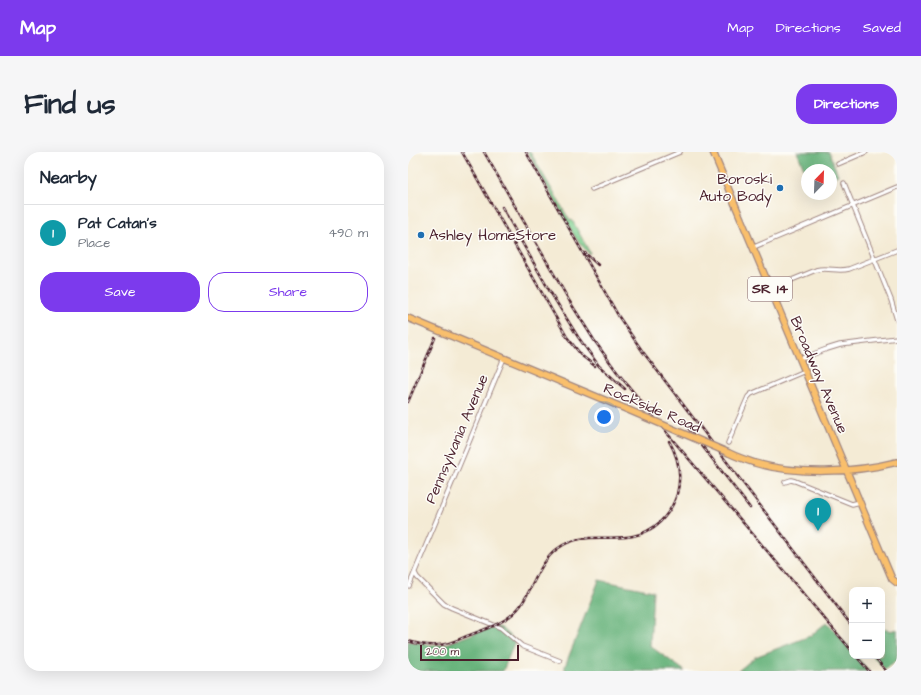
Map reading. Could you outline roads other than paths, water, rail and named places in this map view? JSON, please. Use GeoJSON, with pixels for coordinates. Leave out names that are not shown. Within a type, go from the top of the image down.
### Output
{"type":"FeatureCollection","features":[{"type":"Feature","properties":{"kind":"main road","name":"Broadway Avenue"},"geometry":{"type":"LineString","coordinates":[[713,152],[846,472],[892,579],[897,582]]}},
{"type":"Feature","properties":{"kind":"main road","name":"Rockside Road"},"geometry":{"type":"LineString","coordinates":[[408,318],[626,409],[729,454],[755,463],[799,470],[846,472],[897,462]]}},
{"type":"Feature","properties":{"kind":"street"},"geometry":{"type":"LineString","coordinates":[[592,189],[680,152]]}},
{"type":"Feature","properties":{"kind":"street"},"geometry":{"type":"LineString","coordinates":[[838,164],[866,152]]}},
{"type":"Feature","properties":{"kind":"street"},"geometry":{"type":"LineString","coordinates":[[844,183],[891,300],[897,320]]}},
{"type":"Feature","properties":{"kind":"street"},"geometry":{"type":"LineString","coordinates":[[754,248],[897,187]]}},
{"type":"Feature","properties":{"kind":"street"},"geometry":{"type":"LineString","coordinates":[[770,290],[820,269],[845,270],[897,250]]}},
{"type":"Feature","properties":{"kind":"street"},"geometry":{"type":"LineString","coordinates":[[800,359],[840,345],[897,338]]}},
{"type":"Feature","properties":{"kind":"street","name":"Pennsylvania Avenue"},"geometry":{"type":"LineString","coordinates":[[409,586],[504,358]]}},
{"type":"Feature","properties":{"kind":"street"},"geometry":{"type":"LineString","coordinates":[[728,443],[751,394],[805,371]]}},
{"type":"Feature","properties":{"kind":"street"},"geometry":{"type":"LineString","coordinates":[[785,482],[795,480],[852,504],[860,502]]}},
{"type":"Feature","properties":{"kind":"street"},"geometry":{"type":"LineString","coordinates":[[415,573],[417,577],[444,604],[501,628],[522,646],[560,660]]}},
{"type":"Feature","properties":{"kind":"railway"},"geometry":{"type":"LineString","coordinates":[[462,152],[567,337],[582,356],[595,366]]}},
{"type":"Feature","properties":{"kind":"railway"},"geometry":{"type":"LineString","coordinates":[[484,152],[570,302],[594,340],[617,372],[849,647]]}},
{"type":"Feature","properties":{"kind":"railway"},"geometry":{"type":"LineString","coordinates":[[526,152],[619,317],[643,352],[850,623]]}},
{"type":"Feature","properties":{"kind":"railway"},"geometry":{"type":"LineString","coordinates":[[502,207],[549,290],[578,337],[599,366],[625,389]]}},
{"type":"Feature","properties":{"kind":"railway"},"geometry":{"type":"LineString","coordinates":[[585,253],[598,265]]}},
{"type":"Feature","properties":{"kind":"railway"},"geometry":{"type":"LineString","coordinates":[[408,402],[435,338]]}},
{"type":"Feature","properties":{"kind":"railway"},"geometry":{"type":"LineString","coordinates":[[683,421],[750,508]]}},
{"type":"Feature","properties":{"kind":"railway"},"geometry":{"type":"LineString","coordinates":[[408,641],[427,645],[445,644],[457,641],[489,628],[504,620],[516,611],[526,598],[541,568],[557,549],[570,542],[583,539],[621,538],[634,536],[647,531],[660,522],[674,501],[679,487],[679,467],[669,441]]}},
{"type":"Feature","properties":{"kind":"railway"},"geometry":{"type":"LineString","coordinates":[[859,659],[869,671]]}},
{"type":"Feature","properties":{"kind":"railway"},"geometry":{"type":"LineString","coordinates":[[876,659],[886,671]]}},
{"type":"Feature","properties":{"kind":"place","name":"Boroski Auto Body"},"geometry":{"type":"Point","coordinates":[780,188]}},
{"type":"Feature","properties":{"kind":"place","name":"Ashley HomeStore"},"geometry":{"type":"Point","coordinates":[421,235]}},
{"type":"Feature","properties":{"kind":"place","name":"Pat Catan's"},"geometry":{"type":"Point","coordinates":[818,531]}}]}
